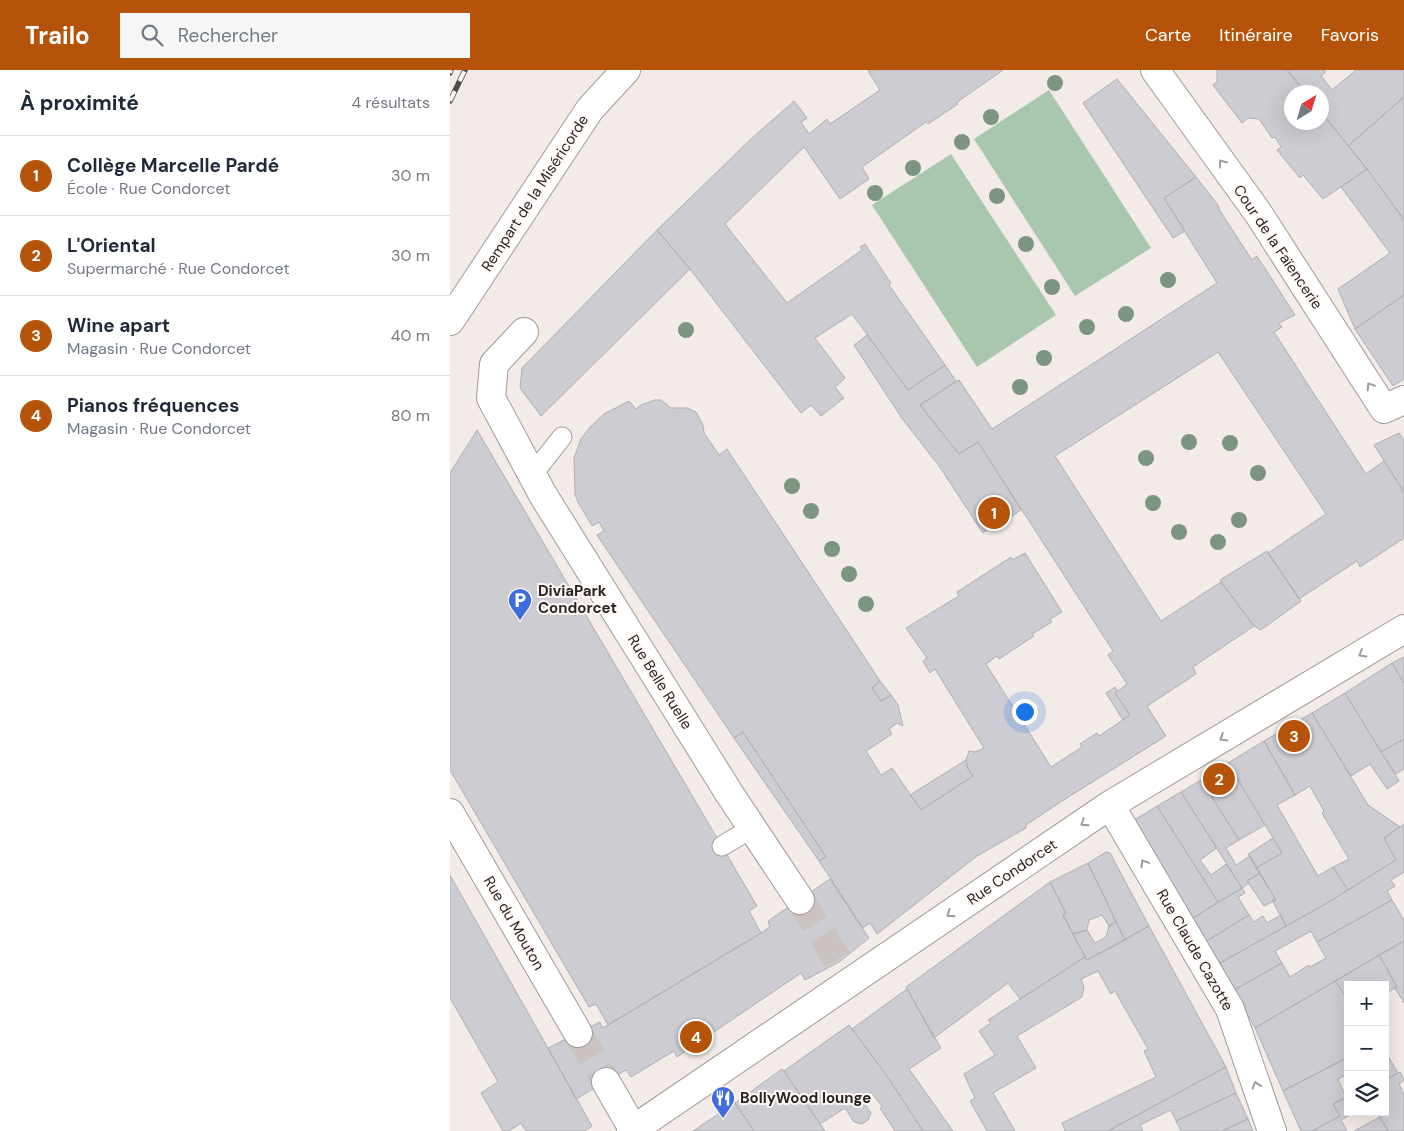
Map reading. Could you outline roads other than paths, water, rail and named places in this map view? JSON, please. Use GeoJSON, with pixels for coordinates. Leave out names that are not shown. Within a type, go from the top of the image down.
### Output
{"type":"FeatureCollection","features":[{"type":"Feature","properties":{"kind":"street","name":"Rempart de la Miséricorde"},"geometry":{"type":"LineString","coordinates":[[450,321],[590,109],[626,70]]}},
{"type":"Feature","properties":{"kind":"street","name":"Cour de la Faïencerie"},"geometry":{"type":"LineString","coordinates":[[1155,70],[1258,213],[1384,409],[1404,400]]}},
{"type":"Feature","properties":{"kind":"street","name":"Rue Belle Ruelle"},"geometry":{"type":"LineString","coordinates":[[524,332],[494,364],[492,398],[532,475],[752,828],[800,900]]}},
{"type":"Feature","properties":{"kind":"street","name":"Rue Condorcet"},"geometry":{"type":"LineString","coordinates":[[632,1130],[845,972],[1110,806],[1404,629]]}},
{"type":"Feature","properties":{"kind":"street","name":"Rue Claude Cazotte"},"geometry":{"type":"LineString","coordinates":[[1110,806],[1230,1009],[1272,1131]]}},
{"type":"Feature","properties":{"kind":"street","name":"Rue du Mouton"},"geometry":{"type":"LineString","coordinates":[[450,813],[578,1034]]}},
{"type":"Feature","properties":{"kind":"street"},"geometry":{"type":"LineString","coordinates":[[606,1082],[632,1130]]}},
{"type":"Feature","properties":{"kind":"lane"},"geometry":{"type":"LineString","coordinates":[[532,475],[562,437]]}},
{"type":"Feature","properties":{"kind":"lane"},"geometry":{"type":"LineString","coordinates":[[722,846],[752,828]]}},
{"type":"Feature","properties":{"kind":"tunnel"},"geometry":{"type":"LineString","coordinates":[[800,900],[839,962]]}},
{"type":"Feature","properties":{"kind":"tunnel"},"geometry":{"type":"LineString","coordinates":[[578,1033],[606,1082]]}},
{"type":"Feature","properties":{"kind":"railway"},"geometry":{"type":"LineString","coordinates":[[450,101],[465,70]]}},
{"type":"Feature","properties":{"kind":"place","name":"Collège Marcelle Pardé"},"geometry":{"type":"Point","coordinates":[994,513]}},
{"type":"Feature","properties":{"kind":"place","name":"DiviaPark Condorcet"},"geometry":{"type":"Point","coordinates":[520,621]}},
{"type":"Feature","properties":{"kind":"place","name":"Wine apart"},"geometry":{"type":"Point","coordinates":[1294,736]}},
{"type":"Feature","properties":{"kind":"place","name":"L'Oriental"},"geometry":{"type":"Point","coordinates":[1219,779]}},
{"type":"Feature","properties":{"kind":"place","name":"Pianos fréquences"},"geometry":{"type":"Point","coordinates":[696,1037]}},
{"type":"Feature","properties":{"kind":"place","name":"BollyWood lounge"},"geometry":{"type":"Point","coordinates":[723,1119]}}]}
